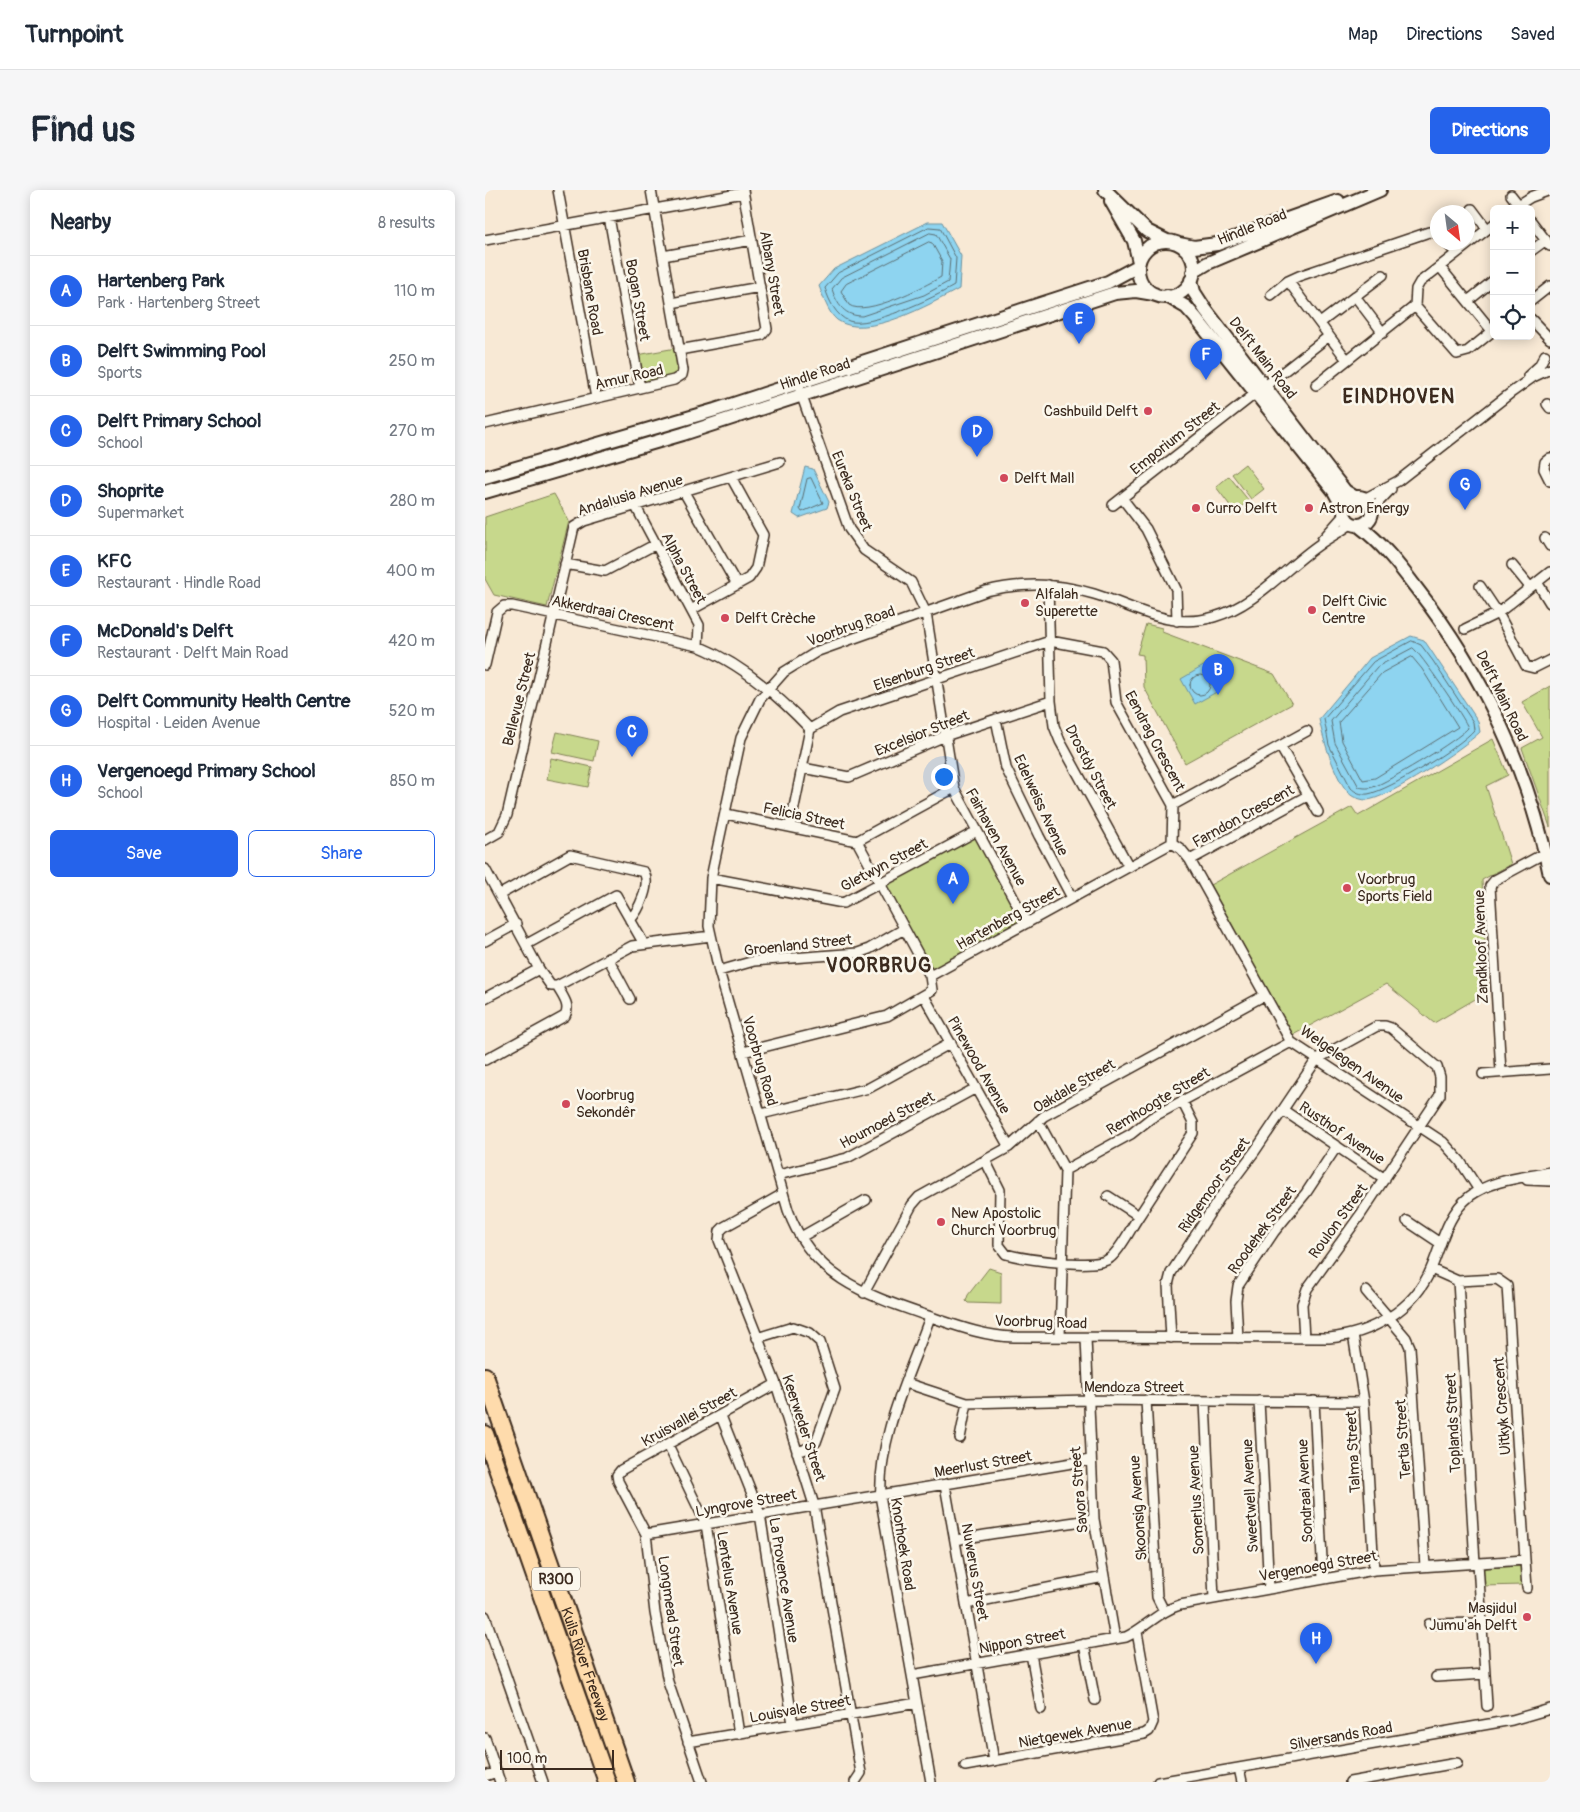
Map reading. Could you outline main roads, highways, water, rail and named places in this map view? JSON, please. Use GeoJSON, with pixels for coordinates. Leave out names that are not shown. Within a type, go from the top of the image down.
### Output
{"type":"FeatureCollection","features":[{"type":"Feature","properties":{"kind":"highway","name":"Kuils River Freeway"},"geometry":{"type":"LineString","coordinates":[[485,1376],[626,1782]]}},
{"type":"Feature","properties":{"kind":"highway","name":"Kuils River Freeway"},"geometry":{"type":"LineString","coordinates":[[485,1434],[607,1782]]}},
{"type":"Feature","properties":{"kind":"main road"},"geometry":{"type":"LineString","coordinates":[[1105,190],[1147,230],[1173,243],[1191,256],[1192,276],[1181,292],[1161,295],[1143,285],[1139,276],[1139,264],[1134,241],[1105,190]]}},
{"type":"Feature","properties":{"kind":"main road","name":"Hindle Road"},"geometry":{"type":"LineString","coordinates":[[1173,243],[1194,247],[1217,244],[1367,190]]}},
{"type":"Feature","properties":{"kind":"main road","name":"Hindle Road"},"geometry":{"type":"LineString","coordinates":[[1192,276],[1208,263],[1380,190]]}},
{"type":"Feature","properties":{"kind":"main road"},"geometry":{"type":"LineString","coordinates":[[1139,264],[1142,255],[1153,244],[1173,243]]}},
{"type":"Feature","properties":{"kind":"main road","name":"Hindle Road"},"geometry":{"type":"LineString","coordinates":[[485,477],[668,424],[797,383],[1107,282],[1139,264]]}},
{"type":"Feature","properties":{"kind":"main road","name":"Delft Main Road"},"geometry":{"type":"LineString","coordinates":[[1192,276],[1201,304],[1260,390],[1334,491],[1350,518],[1387,550]]}},
{"type":"Feature","properties":{"kind":"main road","name":"Hindle Road"},"geometry":{"type":"LineString","coordinates":[[485,492],[683,434],[1115,293],[1135,291],[1161,295]]}},
{"type":"Feature","properties":{"kind":"main road","name":"Delft Main Road"},"geometry":{"type":"LineString","coordinates":[[1161,295],[1186,307],[1345,490],[1365,506],[1387,550],[1445,626],[1479,680],[1517,766],[1545,853],[1550,875]]}},
{"type":"Feature","properties":{"kind":"main road"},"geometry":{"type":"LineString","coordinates":[[1347,502],[1365,506],[1366,522],[1350,518],[1347,502]]}},
{"type":"Feature","properties":{"kind":"water"},"geometry":{"type":"Polygon","coordinates":[[[928,222],[942,222],[961,256],[959,289],[915,311],[881,323],[864,326],[849,325],[837,320],[826,304],[819,286],[834,269],[928,222]]]}},
{"type":"Feature","properties":{"kind":"water"},"geometry":{"type":"Polygon","coordinates":[[[805,467],[813,469],[829,502],[827,508],[799,518],[793,514],[805,467]]]}},
{"type":"Feature","properties":{"kind":"water"},"geometry":{"type":"Polygon","coordinates":[[[1411,636],[1424,640],[1478,721],[1480,732],[1442,760],[1390,792],[1366,800],[1354,797],[1342,784],[1337,774],[1323,737],[1319,719],[1370,658],[1411,636]]]}},
{"type":"Feature","properties":{"kind":"water"},"geometry":{"type":"Polygon","coordinates":[[[1207,664],[1220,690],[1195,704],[1181,679],[1207,664]]]}},
{"type":"Feature","properties":{"kind":"place","name":"KFC"},"geometry":{"type":"Point","coordinates":[1079,344]}},
{"type":"Feature","properties":{"kind":"place","name":"McDonald's Delft"},"geometry":{"type":"Point","coordinates":[1206,380]}},
{"type":"Feature","properties":{"kind":"place","name":"Cashbuild Delft"},"geometry":{"type":"Point","coordinates":[1148,411]}},
{"type":"Feature","properties":{"kind":"place","name":"Shoprite"},"geometry":{"type":"Point","coordinates":[977,457]}},
{"type":"Feature","properties":{"kind":"place","name":"Delft Mall"},"geometry":{"type":"Point","coordinates":[1004,478]}},
{"type":"Feature","properties":{"kind":"place","name":"Curro Delft"},"geometry":{"type":"Point","coordinates":[1196,508]}},
{"type":"Feature","properties":{"kind":"place","name":"Astron Energy"},"geometry":{"type":"Point","coordinates":[1309,508]}},
{"type":"Feature","properties":{"kind":"place","name":"Delft Community Health Centre"},"geometry":{"type":"Point","coordinates":[1465,510]}},
{"type":"Feature","properties":{"kind":"place","name":"Alfalah Superette"},"geometry":{"type":"Point","coordinates":[1025,603]}},
{"type":"Feature","properties":{"kind":"place","name":"Delft Civic Centre"},"geometry":{"type":"Point","coordinates":[1312,610]}},
{"type":"Feature","properties":{"kind":"place","name":"Delft Crèche"},"geometry":{"type":"Point","coordinates":[725,618]}},
{"type":"Feature","properties":{"kind":"place","name":"Delft Swimming Pool"},"geometry":{"type":"Point","coordinates":[1218,695]}},
{"type":"Feature","properties":{"kind":"place","name":"Delft Primary School"},"geometry":{"type":"Point","coordinates":[632,757]}},
{"type":"Feature","properties":{"kind":"place","name":"Voorbrug Sports Field"},"geometry":{"type":"Point","coordinates":[1347,888]}},
{"type":"Feature","properties":{"kind":"place","name":"Hartenberg Park"},"geometry":{"type":"Point","coordinates":[953,904]}},
{"type":"Feature","properties":{"kind":"place","name":"Voorbrug Sekondêr"},"geometry":{"type":"Point","coordinates":[566,1104]}},
{"type":"Feature","properties":{"kind":"place","name":"New Apostolic Church Voorbrug"},"geometry":{"type":"Point","coordinates":[941,1222]}},
{"type":"Feature","properties":{"kind":"place","name":"Masjidul Jumu'ah Delft"},"geometry":{"type":"Point","coordinates":[1527,1617]}},
{"type":"Feature","properties":{"kind":"place","name":"Vergenoegd Primary School"},"geometry":{"type":"Point","coordinates":[1316,1664]}},
{"type":"Feature","properties":{"kind":"district","name":"EINDHOVEN"},"geometry":{"type":"Point","coordinates":[1399,396]}},
{"type":"Feature","properties":{"kind":"district","name":"VOORBRUG"},"geometry":{"type":"Point","coordinates":[879,965]}}]}
